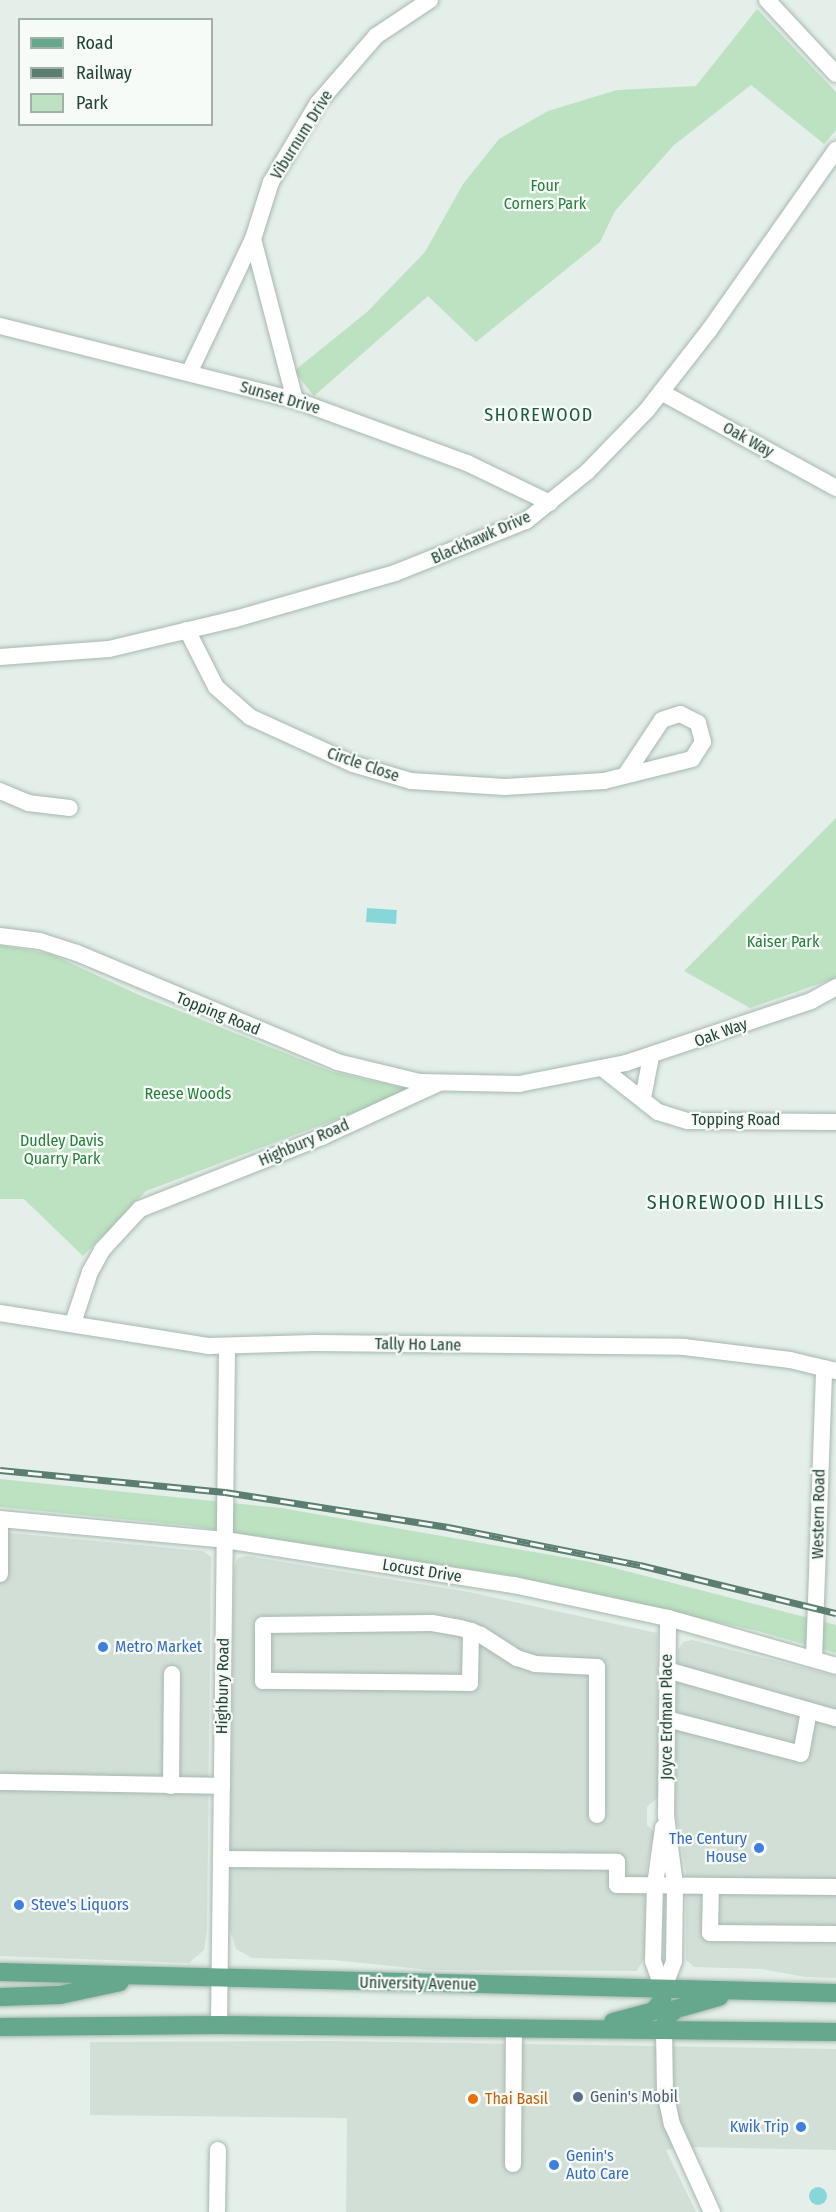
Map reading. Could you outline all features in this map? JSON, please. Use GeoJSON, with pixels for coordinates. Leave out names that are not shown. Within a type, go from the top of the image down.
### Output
{"type":"FeatureCollection","features":[{"type":"Feature","properties":{"kind":"main road","name":"University Avenue"},"geometry":{"type":"LineString","coordinates":[[0,1972],[134,1978],[836,1993]]}},
{"type":"Feature","properties":{"kind":"main road"},"geometry":{"type":"LineString","coordinates":[[0,1997],[72,1994],[134,1978]]}},
{"type":"Feature","properties":{"kind":"main road"},"geometry":{"type":"LineString","coordinates":[[581,2029],[654,2011],[662,2000],[663,1990]]}},
{"type":"Feature","properties":{"kind":"main road"},"geometry":{"type":"LineString","coordinates":[[664,2030],[667,2017],[676,2009],[759,1991]]}},
{"type":"Feature","properties":{"kind":"main road"},"geometry":{"type":"LineString","coordinates":[[0,2027],[219,2025],[836,2032]]}},
{"type":"Feature","properties":{"kind":"street","name":"Viburnum Drive"},"geometry":{"type":"LineString","coordinates":[[189,373],[253,239],[271,182],[318,103],[376,36],[430,0]]}},
{"type":"Feature","properties":{"kind":"street"},"geometry":{"type":"LineString","coordinates":[[767,0],[836,74]]}},
{"type":"Feature","properties":{"kind":"street","name":"Blackhawk Drive"},"geometry":{"type":"LineString","coordinates":[[0,657],[109,649],[305,601],[446,555],[526,520],[550,503],[616,444],[661,392],[710,329],[836,150]]}},
{"type":"Feature","properties":{"kind":"street"},"geometry":{"type":"LineString","coordinates":[[253,239],[296,400]]}},
{"type":"Feature","properties":{"kind":"street","name":"Sunset Drive"},"geometry":{"type":"LineString","coordinates":[[0,326],[296,400],[467,463],[550,503]]}},
{"type":"Feature","properties":{"kind":"street","name":"Oak Way"},"geometry":{"type":"LineString","coordinates":[[661,392],[836,488]]}},
{"type":"Feature","properties":{"kind":"street","name":"Circle Close"},"geometry":{"type":"LineString","coordinates":[[187,630],[216,687],[250,717],[385,775],[427,783],[505,787],[584,784],[692,759],[703,742],[698,723],[680,714],[662,720],[626,774]]}},
{"type":"Feature","properties":{"kind":"street"},"geometry":{"type":"LineString","coordinates":[[0,791],[28,803],[70,808]]}},
{"type":"Feature","properties":{"kind":"street","name":"Topping Road"},"geometry":{"type":"LineString","coordinates":[[0,936],[40,941],[77,954],[337,1062],[416,1082],[439,1083]]}},
{"type":"Feature","properties":{"kind":"street","name":"Oak Way"},"geometry":{"type":"LineString","coordinates":[[602,1068],[651,1057],[812,1001],[836,987]]}},
{"type":"Feature","properties":{"kind":"street"},"geometry":{"type":"LineString","coordinates":[[643,1098],[651,1057]]}},
{"type":"Feature","properties":{"kind":"street","name":"Topping Road"},"geometry":{"type":"LineString","coordinates":[[602,1068],[658,1112],[688,1121],[836,1122]]}},
{"type":"Feature","properties":{"kind":"street","name":"Highbury Road"},"geometry":{"type":"LineString","coordinates":[[73,1323],[90,1272],[102,1250],[140,1209],[322,1137],[439,1083],[519,1083],[602,1068]]}},
{"type":"Feature","properties":{"kind":"street","name":"Tally Ho Lane"},"geometry":{"type":"LineString","coordinates":[[0,1313],[227,1347],[314,1343],[684,1347],[732,1351],[830,1370]]}},
{"type":"Feature","properties":{"kind":"street","name":"Highbury Road"},"geometry":{"type":"LineString","coordinates":[[219,2025],[227,1347]]}},
{"type":"Feature","properties":{"kind":"street","name":"Western Road"},"geometry":{"type":"LineString","coordinates":[[814,1659],[830,1370]]}},
{"type":"Feature","properties":{"kind":"street"},"geometry":{"type":"LineString","coordinates":[[0,1519],[0,1574]]}},
{"type":"Feature","properties":{"kind":"street","name":"Locust Drive"},"geometry":{"type":"LineString","coordinates":[[0,1519],[225,1540],[514,1585],[668,1618],[836,1666]]}},
{"type":"Feature","properties":{"kind":"street","name":"Joyce Erdman Place"},"geometry":{"type":"LineString","coordinates":[[663,1990],[674,1961],[675,1885],[666,1816],[668,1618]]}},
{"type":"Feature","properties":{"kind":"street"},"geometry":{"type":"LineString","coordinates":[[471,1631],[470,1683],[263,1681],[263,1625],[432,1623],[471,1631],[535,1664],[597,1667],[597,1815]]}},
{"type":"Feature","properties":{"kind":"street"},"geometry":{"type":"LineString","coordinates":[[667,1670],[836,1718]]}},
{"type":"Feature","properties":{"kind":"street"},"geometry":{"type":"LineString","coordinates":[[171,1786],[172,1674]]}},
{"type":"Feature","properties":{"kind":"street"},"geometry":{"type":"LineString","coordinates":[[667,1719],[801,1754],[809,1711]]}},
{"type":"Feature","properties":{"kind":"street"},"geometry":{"type":"LineString","coordinates":[[0,1782],[222,1786]]}},
{"type":"Feature","properties":{"kind":"street","name":"Joyce Erdman Place"},"geometry":{"type":"LineString","coordinates":[[663,1990],[654,1966],[655,1885],[666,1816]]}},
{"type":"Feature","properties":{"kind":"street"},"geometry":{"type":"LineString","coordinates":[[221,1858],[617,1862],[617,1885],[836,1887]]}},
{"type":"Feature","properties":{"kind":"street"},"geometry":{"type":"LineString","coordinates":[[711,1886],[710,1933],[836,1934]]}},
{"type":"Feature","properties":{"kind":"street"},"geometry":{"type":"LineString","coordinates":[[513,2164],[514,2028]]}},
{"type":"Feature","properties":{"kind":"street"},"geometry":{"type":"LineString","coordinates":[[664,2030],[665,2092],[672,2124],[712,2212]]}},
{"type":"Feature","properties":{"kind":"street"},"geometry":{"type":"LineString","coordinates":[[218,2150],[218,2212]]}},
{"type":"Feature","properties":{"kind":"shaded area"},"geometry":{"type":"Polygon","coordinates":[[[0,1532],[203,1551],[211,1557],[207,1931],[204,1950],[189,1963],[0,1956],[0,1532]]]}},
{"type":"Feature","properties":{"kind":"shaded area"},"geometry":{"type":"Polygon","coordinates":[[[247,1556],[469,1592],[657,1633],[659,1796],[647,1807],[647,1825],[654,1832],[646,1870],[645,1956],[637,1971],[431,1970],[333,1960],[252,1958],[236,1949],[229,1927],[234,1568],[238,1558],[247,1556]]]}},
{"type":"Feature","properties":{"kind":"shaded area"},"geometry":{"type":"Polygon","coordinates":[[[692,1640],[836,1676],[836,1978],[805,1977],[762,1969],[694,1967],[686,1960],[686,1873],[675,1808],[677,1692],[678,1650],[683,1642],[692,1640]]]}},
{"type":"Feature","properties":{"kind":"shaded area"},"geometry":{"type":"Polygon","coordinates":[[[328,2041],[836,2049],[836,2150],[693,2147],[666,2150],[696,2212],[346,2212],[347,2118],[90,2115],[90,2042],[328,2041]]]}},
{"type":"Feature","properties":{"kind":"green space","name":"Four Corners Park"},"geometry":{"type":"Polygon","coordinates":[[[757,9],[836,92],[836,130],[824,144],[751,85],[674,145],[615,211],[600,242],[476,342],[428,296],[314,396],[294,371],[367,312],[425,252],[463,184],[499,139],[548,111],[617,90],[696,86],[757,9]]]}},
{"type":"Feature","properties":{"kind":"green space","name":"Kaiser Park"},"geometry":{"type":"Polygon","coordinates":[[[836,818],[836,978],[750,1008],[684,971],[836,818]]]}},
{"type":"Feature","properties":{"kind":"green space"},"geometry":{"type":"Polygon","coordinates":[[[0,945],[51,954],[139,995],[333,1072],[414,1090],[146,1191],[83,1256],[24,1199],[0,1199],[0,945]]]}},
{"type":"Feature","properties":{"kind":"green space"},"geometry":{"type":"Polygon","coordinates":[[[0,1479],[281,1508],[591,1562],[836,1625],[836,1653],[758,1631],[507,1575],[192,1526],[0,1507],[0,1479]]]}},
{"type":"Feature","properties":{"kind":"water"},"geometry":{"type":"Polygon","coordinates":[[[367,908],[397,910],[396,924],[366,922],[367,908]]]}},
{"type":"Feature","properties":{"kind":"water"},"geometry":{"type":"Polygon","coordinates":[[[818,2187],[824,2190],[827,2196],[824,2202],[818,2205],[812,2202],[809,2196],[812,2190],[818,2187]]]}},
{"type":"Feature","properties":{"kind":"railway"},"geometry":{"type":"LineString","coordinates":[[0,1470],[225,1492],[448,1527],[640,1565],[836,1613]]}},
{"type":"Feature","properties":{"kind":"place","name":"Metro Market"},"geometry":{"type":"Point","coordinates":[103,1647]}},
{"type":"Feature","properties":{"kind":"place","name":"The Century House"},"geometry":{"type":"Point","coordinates":[759,1848]}},
{"type":"Feature","properties":{"kind":"place","name":"Steve's Liquors"},"geometry":{"type":"Point","coordinates":[19,1905]}},
{"type":"Feature","properties":{"kind":"place","name":"Genin's Mobil"},"geometry":{"type":"Point","coordinates":[578,2097]}},
{"type":"Feature","properties":{"kind":"place","name":"Thai Basil"},"geometry":{"type":"Point","coordinates":[473,2099]}},
{"type":"Feature","properties":{"kind":"place","name":"Kwik Trip"},"geometry":{"type":"Point","coordinates":[801,2127]}},
{"type":"Feature","properties":{"kind":"place","name":"Genin's Auto Care"},"geometry":{"type":"Point","coordinates":[554,2165]}},
{"type":"Feature","properties":{"kind":"district","name":"SHOREWOOD"},"geometry":{"type":"Point","coordinates":[539,415]}},
{"type":"Feature","properties":{"kind":"district","name":"SHOREWOOD HILLS"},"geometry":{"type":"Point","coordinates":[736,1202]}},
{"type":"Feature","properties":{"kind":"park label","name":"Reese Woods"},"geometry":{"type":"Point","coordinates":[188,1094]}},
{"type":"Feature","properties":{"kind":"park label","name":"Dudley Davis Quarry Park"},"geometry":{"type":"Point","coordinates":[62,1150]}}]}
